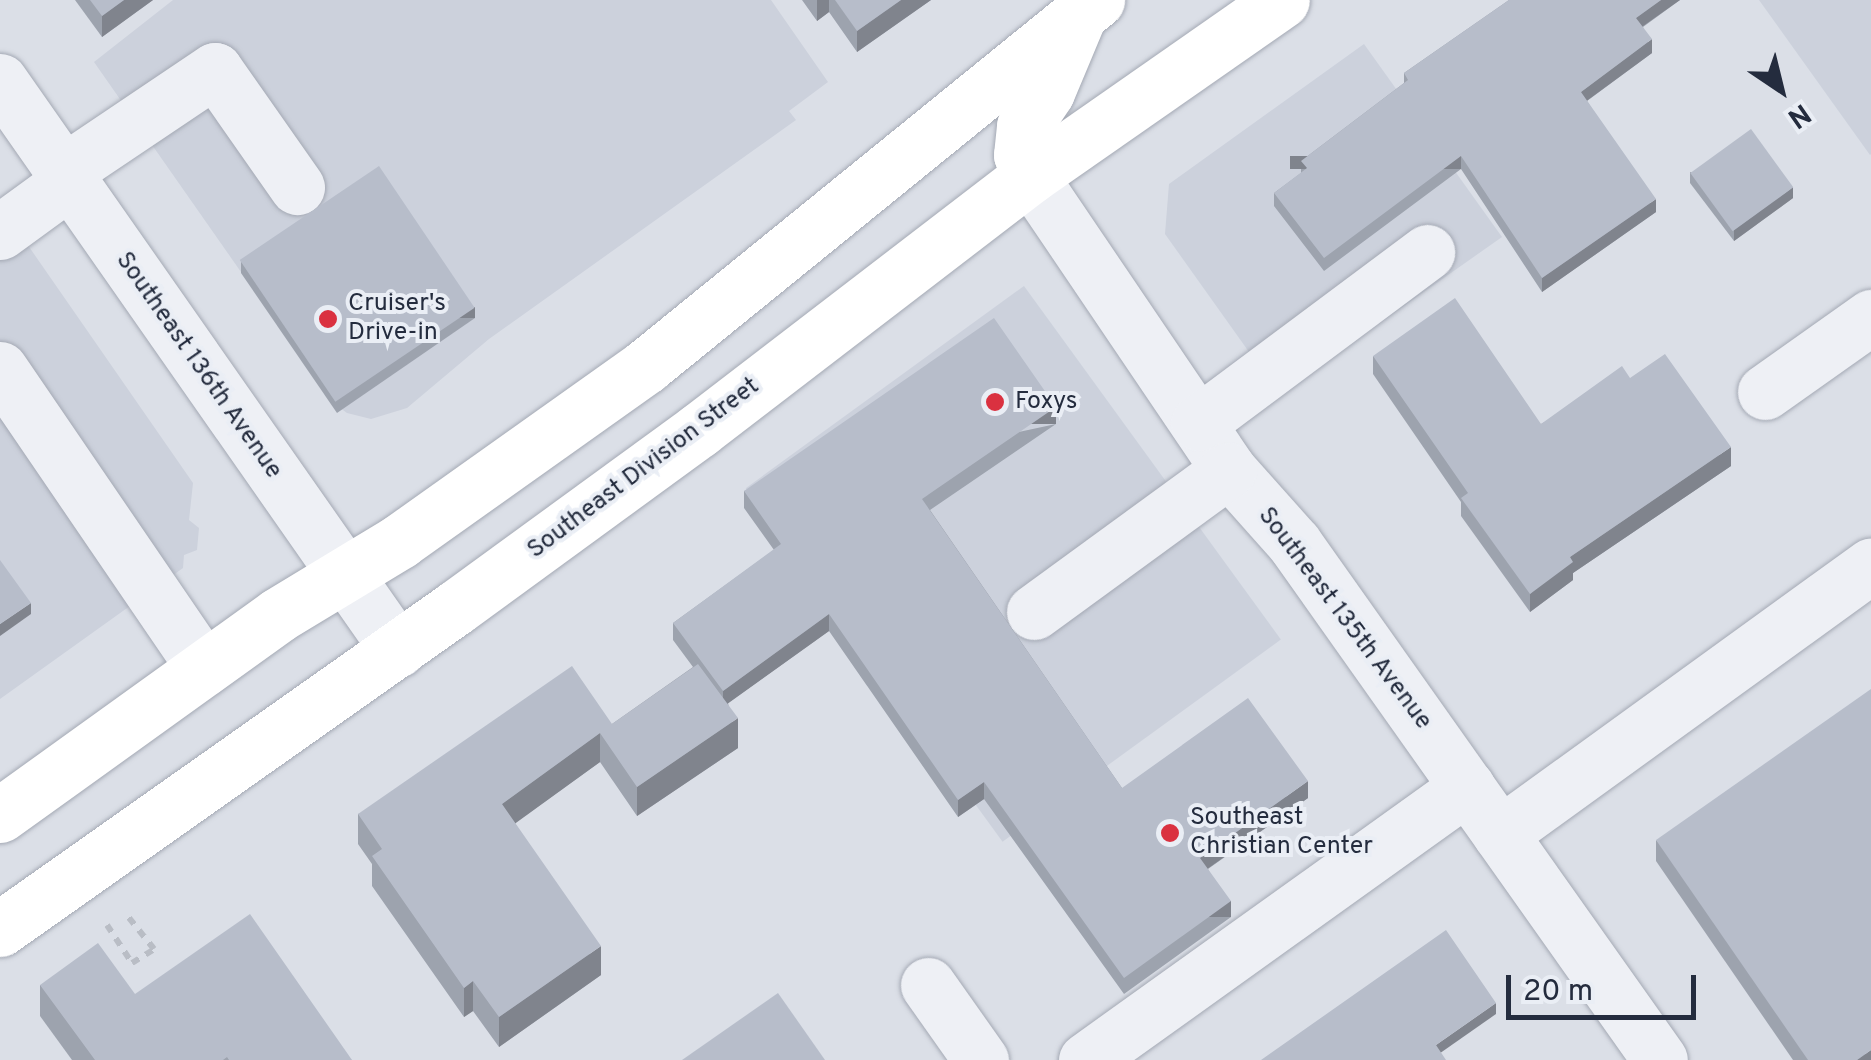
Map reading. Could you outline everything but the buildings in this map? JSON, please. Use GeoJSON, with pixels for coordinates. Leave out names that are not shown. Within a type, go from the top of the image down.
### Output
{"type":"FeatureCollection","features":[{"type":"Feature","properties":{"kind":"main road","name":"Southeast Division Street"},"geometry":{"type":"LineString","coordinates":[[0,929],[398,650],[699,430],[1030,176],[1282,0]]}},
{"type":"Feature","properties":{"kind":"main road"},"geometry":{"type":"LineString","coordinates":[[1030,176],[1022,155],[1024,126],[1047,92],[1084,4]]}},
{"type":"Feature","properties":{"kind":"main road"},"geometry":{"type":"LineString","coordinates":[[3,806],[342,575],[400,541],[646,366],[1084,4]]}},
{"type":"Feature","properties":{"kind":"street"},"geometry":{"type":"LineString","coordinates":[[0,232],[66,177],[214,70],[297,188]]}},
{"type":"Feature","properties":{"kind":"street","name":"Southeast 136th Avenue"},"geometry":{"type":"LineString","coordinates":[[0,82],[398,650]]}},
{"type":"Feature","properties":{"kind":"street","name":"Southeast 135th Avenue"},"geometry":{"type":"LineString","coordinates":[[1030,176],[1229,470],[1294,543],[1660,1060]]}},
{"type":"Feature","properties":{"kind":"street"},"geometry":{"type":"LineString","coordinates":[[1198,424],[1426,252]]}},
{"type":"Feature","properties":{"kind":"street"},"geometry":{"type":"LineString","coordinates":[[1766,392],[1871,317]]}},
{"type":"Feature","properties":{"kind":"street"},"geometry":{"type":"LineString","coordinates":[[0,369],[204,668]]}},
{"type":"Feature","properties":{"kind":"street"},"geometry":{"type":"LineString","coordinates":[[1034,612],[1229,470]]}},
{"type":"Feature","properties":{"kind":"street"},"geometry":{"type":"LineString","coordinates":[[1500,834],[1871,565]]}},
{"type":"Feature","properties":{"kind":"street"},"geometry":{"type":"LineString","coordinates":[[1086,1060],[1467,787]]}},
{"type":"Feature","properties":{"kind":"street"},"geometry":{"type":"LineString","coordinates":[[928,985],[980,1060]]}},
{"type":"Feature","properties":{"kind":"path"},"geometry":{"type":"LineString","coordinates":[[99,913],[132,963],[154,949],[125,913]]}},
{"type":"Feature","properties":{"kind":"shaded area"},"geometry":{"type":"Polygon","coordinates":[[[173,0],[771,0],[828,82],[789,111],[796,120],[489,339],[407,408],[371,419],[347,413],[332,402],[94,62],[173,0]]]}},
{"type":"Feature","properties":{"kind":"shaded area"},"geometry":{"type":"Polygon","coordinates":[[[1759,0],[1871,0],[1870,155],[1759,0]]]}},
{"type":"Feature","properties":{"kind":"shaded area"},"geometry":{"type":"Polygon","coordinates":[[[1364,44],[1502,237],[1279,394],[1165,234],[1169,184],[1364,44]]]}},
{"type":"Feature","properties":{"kind":"shaded area"},"geometry":{"type":"Polygon","coordinates":[[[0,205],[193,483],[189,520],[199,528],[197,550],[184,555],[183,568],[0,699],[0,205]]]}},
{"type":"Feature","properties":{"kind":"shaded area"},"geometry":{"type":"Polygon","coordinates":[[[1024,286],[1281,640],[1003,842],[746,488],[1024,286]]]}},
{"type":"Feature","properties":{"kind":"place","name":"Cruiser's Drive-in"},"geometry":{"type":"Point","coordinates":[328,319]}},
{"type":"Feature","properties":{"kind":"place","name":"Foxys"},"geometry":{"type":"Point","coordinates":[995,402]}},
{"type":"Feature","properties":{"kind":"place","name":"Southeast Christian Center"},"geometry":{"type":"Point","coordinates":[1170,833]}}]}
